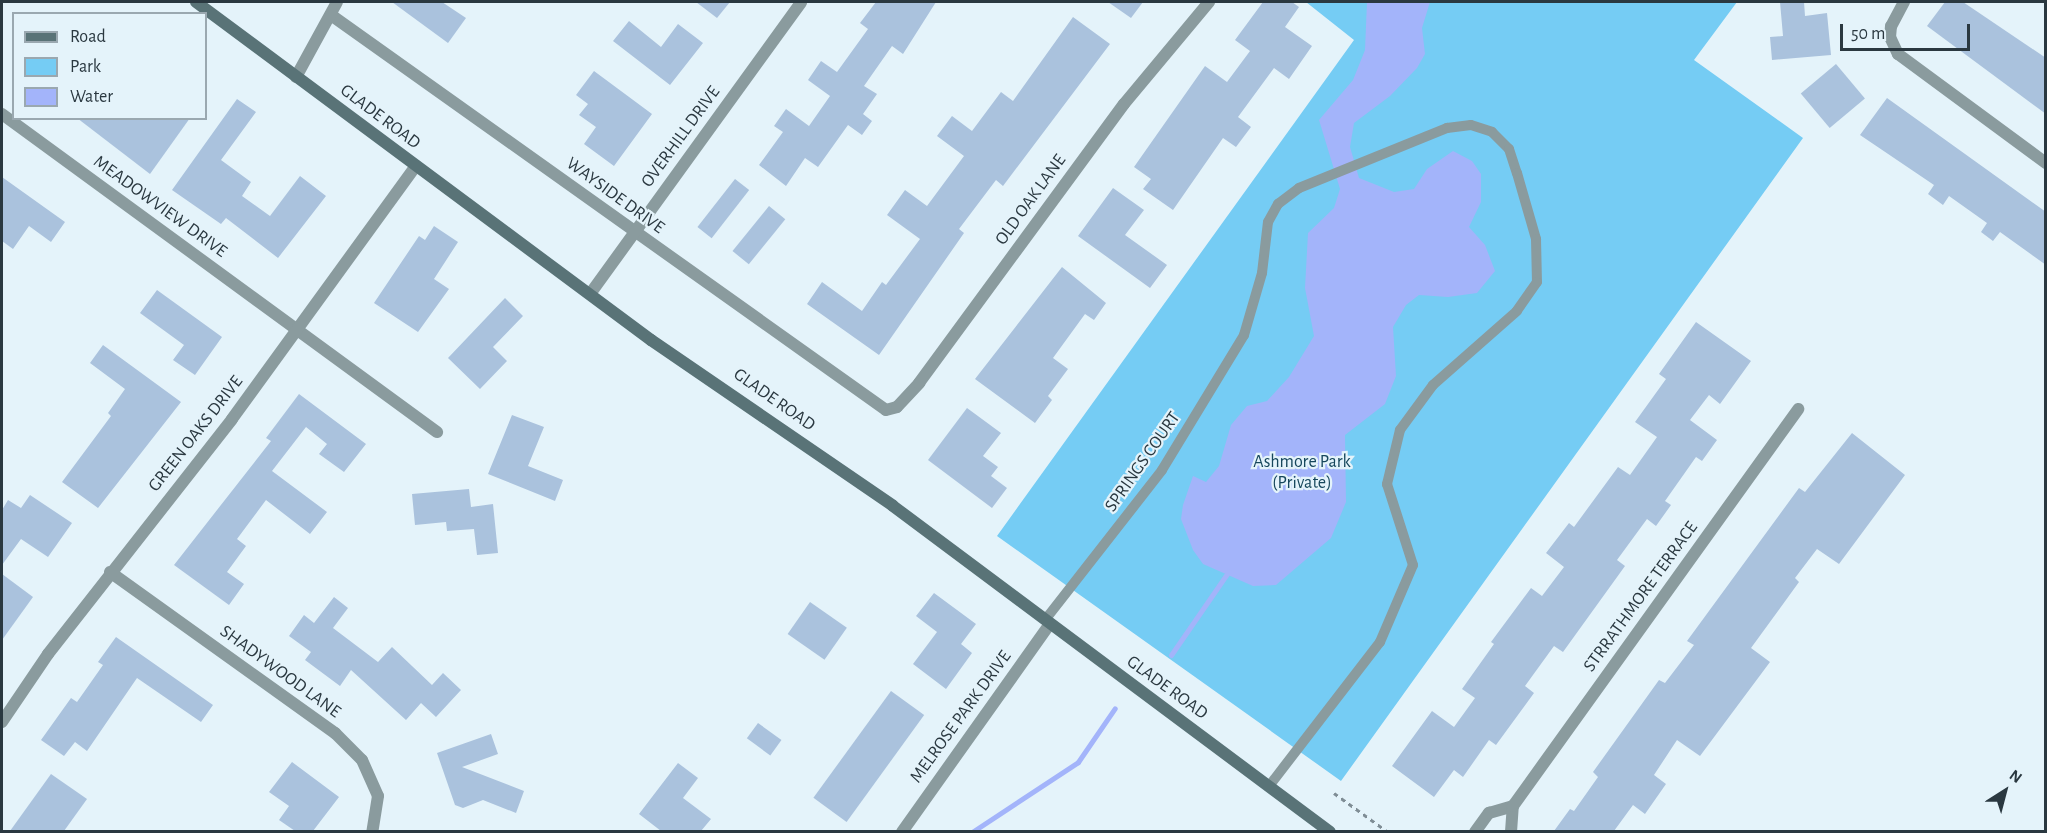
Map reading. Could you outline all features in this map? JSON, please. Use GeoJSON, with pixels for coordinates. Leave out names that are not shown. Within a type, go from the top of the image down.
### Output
{"type":"FeatureCollection","features":[{"type":"Feature","properties":{"kind":"main road","name":"GLADE ROAD"},"geometry":{"type":"LineString","coordinates":[[196,2],[590,294],[893,506],[1330,831]]}},
{"type":"Feature","properties":{"kind":"street"},"geometry":{"type":"LineString","coordinates":[[296,77],[337,2]]}},
{"type":"Feature","properties":{"kind":"street","name":"OVERHILL DRIVE"},"geometry":{"type":"LineString","coordinates":[[590,294],[801,2]]}},
{"type":"Feature","properties":{"kind":"street","name":"OLD OAK LANE"},"geometry":{"type":"LineString","coordinates":[[878,407],[886,410],[897,407],[919,383],[1124,104],[1209,2]]}},
{"type":"Feature","properties":{"kind":"street"},"geometry":{"type":"LineString","coordinates":[[1904,2],[1895,14],[1890,37],[1898,54],[2046,163]]}},
{"type":"Feature","properties":{"kind":"street","name":"WAYSIDE DRIVE"},"geometry":{"type":"LineString","coordinates":[[331,15],[878,407]]}},
{"type":"Feature","properties":{"kind":"street","name":"MEADOWVIEW DRIVE"},"geometry":{"type":"LineString","coordinates":[[2,115],[437,432]]}},
{"type":"Feature","properties":{"kind":"street","name":"GREEN OAKS DRIVE"},"geometry":{"type":"LineString","coordinates":[[2,722],[110,572],[297,330],[416,166]]}},
{"type":"Feature","properties":{"kind":"street","name":"STRRATHMORE TERRACE"},"geometry":{"type":"LineString","coordinates":[[1513,806],[1798,409]]}},
{"type":"Feature","properties":{"kind":"street","name":"SHADYWOOD LANE"},"geometry":{"type":"LineString","coordinates":[[110,572],[335,733],[362,760],[378,796],[372,831]]}},
{"type":"Feature","properties":{"kind":"street","name":"MELROSE PARK DRIVE"},"geometry":{"type":"LineString","coordinates":[[902,831],[1047,622]]}},
{"type":"Feature","properties":{"kind":"street"},"geometry":{"type":"LineString","coordinates":[[1476,831],[1489,813],[1513,806],[1511,831]]}},
{"type":"Feature","properties":{"kind":"lane","name":"SPRINGS COURT"},"geometry":{"type":"LineString","coordinates":[[1047,622],[1162,470],[1244,335],[1252,312],[1268,222],[1278,204],[1299,188],[1447,128],[1471,125],[1492,132],[1509,149],[1517,173],[1536,239],[1536,282],[1517,311],[1433,385],[1400,430],[1387,484],[1413,565],[1380,642],[1269,786]]}},
{"type":"Feature","properties":{"kind":"path"},"geometry":{"type":"LineString","coordinates":[[1335,793],[1388,831]]}},
{"type":"Feature","properties":{"kind":"green space","name":"Ashmore Park (Private)"},"geometry":{"type":"Polygon","coordinates":[[[1306,2],[1737,2],[1694,60],[1803,138],[1341,781],[997,536],[1354,40],[1306,2]]]}},
{"type":"Feature","properties":{"kind":"water"},"geometry":{"type":"Polygon","coordinates":[[[1367,2],[1430,2],[1422,28],[1425,54],[1417,68],[1390,96],[1354,123],[1350,147],[1359,178],[1394,192],[1414,189],[1427,169],[1453,151],[1472,161],[1481,174],[1481,202],[1469,227],[1485,245],[1495,271],[1477,293],[1448,297],[1419,295],[1406,305],[1393,327],[1396,376],[1385,404],[1345,435],[1346,502],[1331,538],[1276,585],[1253,586],[1203,564],[1193,550],[1181,519],[1183,505],[1193,476],[1206,482],[1219,466],[1231,425],[1247,406],[1267,401],[1289,377],[1314,336],[1305,288],[1308,233],[1334,208],[1340,189],[1319,120],[1353,80],[1365,50],[1367,2]]]}},
{"type":"Feature","properties":{"kind":"building"},"geometry":{"type":"Polygon","coordinates":[[[392,2],[442,2],[466,18],[448,43],[392,2]]]}},
{"type":"Feature","properties":{"kind":"building"},"geometry":{"type":"Polygon","coordinates":[[[696,2],[730,2],[717,18],[696,2]]]}},
{"type":"Feature","properties":{"kind":"building"},"geometry":{"type":"Polygon","coordinates":[[[876,2],[936,2],[903,54],[892,46],[864,86],[877,94],[863,114],[872,121],[862,135],[848,125],[818,167],[805,158],[786,186],[759,165],[783,132],[774,126],[786,109],[809,126],[830,96],[808,80],[821,61],[837,72],[868,29],[860,23],[876,2]]]}},
{"type":"Feature","properties":{"kind":"building"},"geometry":{"type":"Polygon","coordinates":[[[1108,2],[1143,2],[1131,18],[1108,2]]]}},
{"type":"Feature","properties":{"kind":"building"},"geometry":{"type":"Polygon","coordinates":[[[1263,2],[1292,2],[1299,7],[1285,27],[1312,46],[1289,79],[1274,68],[1238,117],[1251,127],[1236,147],[1223,138],[1173,210],[1143,189],[1151,179],[1134,167],[1205,66],[1227,82],[1250,51],[1235,40],[1263,2]]]}},
{"type":"Feature","properties":{"kind":"building"},"geometry":{"type":"Polygon","coordinates":[[[1780,2],[1804,2],[1805,16],[1827,13],[1831,55],[1772,60],[1770,37],[1783,36],[1780,2]]]}},
{"type":"Feature","properties":{"kind":"building"},"geometry":{"type":"Polygon","coordinates":[[[1945,2],[1963,2],[2046,58],[2046,114],[1927,26],[1945,2]]]}},
{"type":"Feature","properties":{"kind":"building"},"geometry":{"type":"Polygon","coordinates":[[[1073,17],[1110,44],[1003,186],[996,180],[959,229],[964,233],[879,355],[807,304],[822,282],[862,311],[882,282],[886,285],[920,239],[887,215],[905,190],[927,206],[964,156],[937,136],[952,116],[972,131],[1001,92],[1013,101],[1073,17]]]}},
{"type":"Feature","properties":{"kind":"building"},"geometry":{"type":"Polygon","coordinates":[[[629,21],[661,47],[678,24],[703,43],[670,85],[613,41],[629,21]]]}},
{"type":"Feature","properties":{"kind":"building"},"geometry":{"type":"Polygon","coordinates":[[[1836,64],[1865,98],[1830,128],[1801,94],[1836,64]]]}},
{"type":"Feature","properties":{"kind":"building"},"geometry":{"type":"Polygon","coordinates":[[[594,71],[652,114],[614,166],[584,144],[596,127],[579,115],[588,104],[576,95],[594,71]]]}},
{"type":"Feature","properties":{"kind":"building"},"geometry":{"type":"Polygon","coordinates":[[[1887,98],[2046,212],[2046,265],[2000,232],[1993,241],[1981,232],[1987,223],[1949,196],[1943,205],[1928,194],[1934,185],[1860,135],[1887,98]]]}},
{"type":"Feature","properties":{"kind":"building"},"geometry":{"type":"Polygon","coordinates":[[[237,99],[256,112],[221,160],[251,182],[242,196],[270,216],[300,176],[326,196],[278,258],[226,218],[221,224],[172,190],[237,99]]]}},
{"type":"Feature","properties":{"kind":"building"},"geometry":{"type":"Polygon","coordinates":[[[80,120],[189,120],[150,174],[80,120]]]}},
{"type":"Feature","properties":{"kind":"building"},"geometry":{"type":"Polygon","coordinates":[[[2,177],[65,222],[51,242],[29,226],[13,249],[2,241],[2,177]]]}},
{"type":"Feature","properties":{"kind":"building"},"geometry":{"type":"Polygon","coordinates":[[[735,179],[749,190],[712,238],[697,227],[735,179]]]}},
{"type":"Feature","properties":{"kind":"building"},"geometry":{"type":"Polygon","coordinates":[[[1113,188],[1144,210],[1125,235],[1167,265],[1150,288],[1078,236],[1113,188]]]}},
{"type":"Feature","properties":{"kind":"building"},"geometry":{"type":"Polygon","coordinates":[[[769,206],[785,219],[749,264],[732,251],[769,206]]]}},
{"type":"Feature","properties":{"kind":"building"},"geometry":{"type":"Polygon","coordinates":[[[434,226],[458,242],[434,279],[449,289],[418,332],[374,303],[419,236],[425,240],[434,226]]]}},
{"type":"Feature","properties":{"kind":"building"},"geometry":{"type":"Polygon","coordinates":[[[1062,267],[1106,303],[1094,320],[1085,314],[1053,358],[1068,369],[1048,396],[1052,400],[1035,423],[975,379],[1062,267]]]}},
{"type":"Feature","properties":{"kind":"building"},"geometry":{"type":"Polygon","coordinates":[[[157,290],[222,337],[195,375],[173,360],[184,345],[140,313],[157,290]]]}},
{"type":"Feature","properties":{"kind":"building"},"geometry":{"type":"Polygon","coordinates":[[[505,298],[523,316],[493,347],[507,361],[480,389],[448,358],[505,298]]]}},
{"type":"Feature","properties":{"kind":"building"},"geometry":{"type":"Polygon","coordinates":[[[1696,322],[1751,361],[1720,404],[1709,395],[1690,420],[1717,440],[1702,461],[1696,457],[1665,501],[1671,505],[1656,526],[1647,519],[1617,560],[1625,566],[1563,652],[1554,646],[1525,686],[1534,693],[1496,745],[1489,740],[1463,777],[1454,770],[1434,797],[1392,766],[1432,711],[1454,727],[1475,698],[1462,689],[1494,644],[1491,642],[1531,588],[1542,596],[1564,567],[1546,553],[1569,523],[1574,527],[1618,467],[1630,475],[1657,437],[1635,422],[1666,379],[1659,374],[1696,322]]]}},
{"type":"Feature","properties":{"kind":"building"},"geometry":{"type":"Polygon","coordinates":[[[103,345],[181,402],[98,508],[62,482],[111,416],[108,413],[125,389],[90,363],[103,345]]]}},
{"type":"Feature","properties":{"kind":"building"},"geometry":{"type":"Polygon","coordinates":[[[299,394],[366,444],[344,472],[319,454],[327,444],[306,427],[272,471],[327,512],[310,534],[266,500],[237,539],[246,546],[227,572],[244,584],[229,605],[174,565],[271,441],[266,438],[299,394]]]}},
{"type":"Feature","properties":{"kind":"building"},"geometry":{"type":"Polygon","coordinates":[[[967,408],[1001,433],[983,456],[998,467],[991,476],[1007,488],[992,508],[928,460],[967,408]]]}},
{"type":"Feature","properties":{"kind":"building"},"geometry":{"type":"Polygon","coordinates":[[[512,415],[544,427],[528,466],[563,480],[555,501],[488,474],[512,415]]]}},
{"type":"Feature","properties":{"kind":"building"},"geometry":{"type":"Polygon","coordinates":[[[1852,433],[1905,475],[1839,564],[1817,549],[1795,578],[1799,582],[1751,648],[1770,662],[1700,756],[1677,740],[1654,775],[1666,784],[1645,814],[1633,805],[1614,831],[1554,831],[1570,809],[1574,811],[1598,777],[1593,772],[1659,680],[1665,683],[1694,645],[1687,641],[1799,488],[1805,492],[1852,433]]]}},
{"type":"Feature","properties":{"kind":"building"},"geometry":{"type":"Polygon","coordinates":[[[469,489],[471,507],[493,504],[498,553],[477,555],[474,529],[447,531],[446,522],[415,525],[412,494],[469,489]]]}},
{"type":"Feature","properties":{"kind":"building"},"geometry":{"type":"Polygon","coordinates":[[[30,495],[72,523],[48,557],[21,539],[2,565],[2,510],[8,500],[21,508],[30,495]]]}},
{"type":"Feature","properties":{"kind":"building"},"geometry":{"type":"Polygon","coordinates":[[[2,574],[33,597],[2,640],[2,574]]]}},
{"type":"Feature","properties":{"kind":"building"},"geometry":{"type":"Polygon","coordinates":[[[934,593],[976,624],[961,644],[972,653],[946,689],[913,664],[937,632],[916,616],[934,593]]]}},
{"type":"Feature","properties":{"kind":"building"},"geometry":{"type":"Polygon","coordinates":[[[334,597],[348,608],[333,628],[378,662],[392,647],[432,685],[443,673],[461,690],[436,717],[421,703],[406,720],[351,670],[340,686],[305,660],[311,652],[289,636],[304,615],[314,623],[334,597]]]}},
{"type":"Feature","properties":{"kind":"building"},"geometry":{"type":"Polygon","coordinates":[[[810,602],[847,628],[824,660],[788,634],[810,602]]]}},
{"type":"Feature","properties":{"kind":"building"},"geometry":{"type":"Polygon","coordinates":[[[116,637],[213,705],[201,722],[137,678],[87,751],[75,742],[64,756],[41,740],[71,698],[77,702],[103,665],[98,662],[116,637]]]}},
{"type":"Feature","properties":{"kind":"building"},"geometry":{"type":"Polygon","coordinates":[[[891,691],[924,715],[847,822],[813,798],[891,691]]]}},
{"type":"Feature","properties":{"kind":"building"},"geometry":{"type":"Polygon","coordinates":[[[758,723],[781,740],[770,755],[747,738],[758,723]]]}},
{"type":"Feature","properties":{"kind":"building"},"geometry":{"type":"Polygon","coordinates":[[[491,734],[498,754],[462,767],[524,791],[516,813],[483,800],[463,808],[455,805],[437,753],[491,734]]]}},
{"type":"Feature","properties":{"kind":"building"},"geometry":{"type":"Polygon","coordinates":[[[292,762],[339,797],[313,831],[295,831],[279,820],[289,806],[269,792],[292,762]]]}},
{"type":"Feature","properties":{"kind":"building"},"geometry":{"type":"Polygon","coordinates":[[[678,763],[698,778],[683,798],[711,819],[701,831],[661,831],[639,814],[678,763]]]}},
{"type":"Feature","properties":{"kind":"building"},"geometry":{"type":"Polygon","coordinates":[[[51,774],[87,799],[64,831],[10,831],[51,774]]]}},
{"type":"Feature","properties":{"kind":"waterway"},"geometry":{"type":"LineString","coordinates":[[1171,655],[1229,571]]}},
{"type":"Feature","properties":{"kind":"waterway"},"geometry":{"type":"LineString","coordinates":[[972,832],[1078,762],[1115,708]]}}]}
